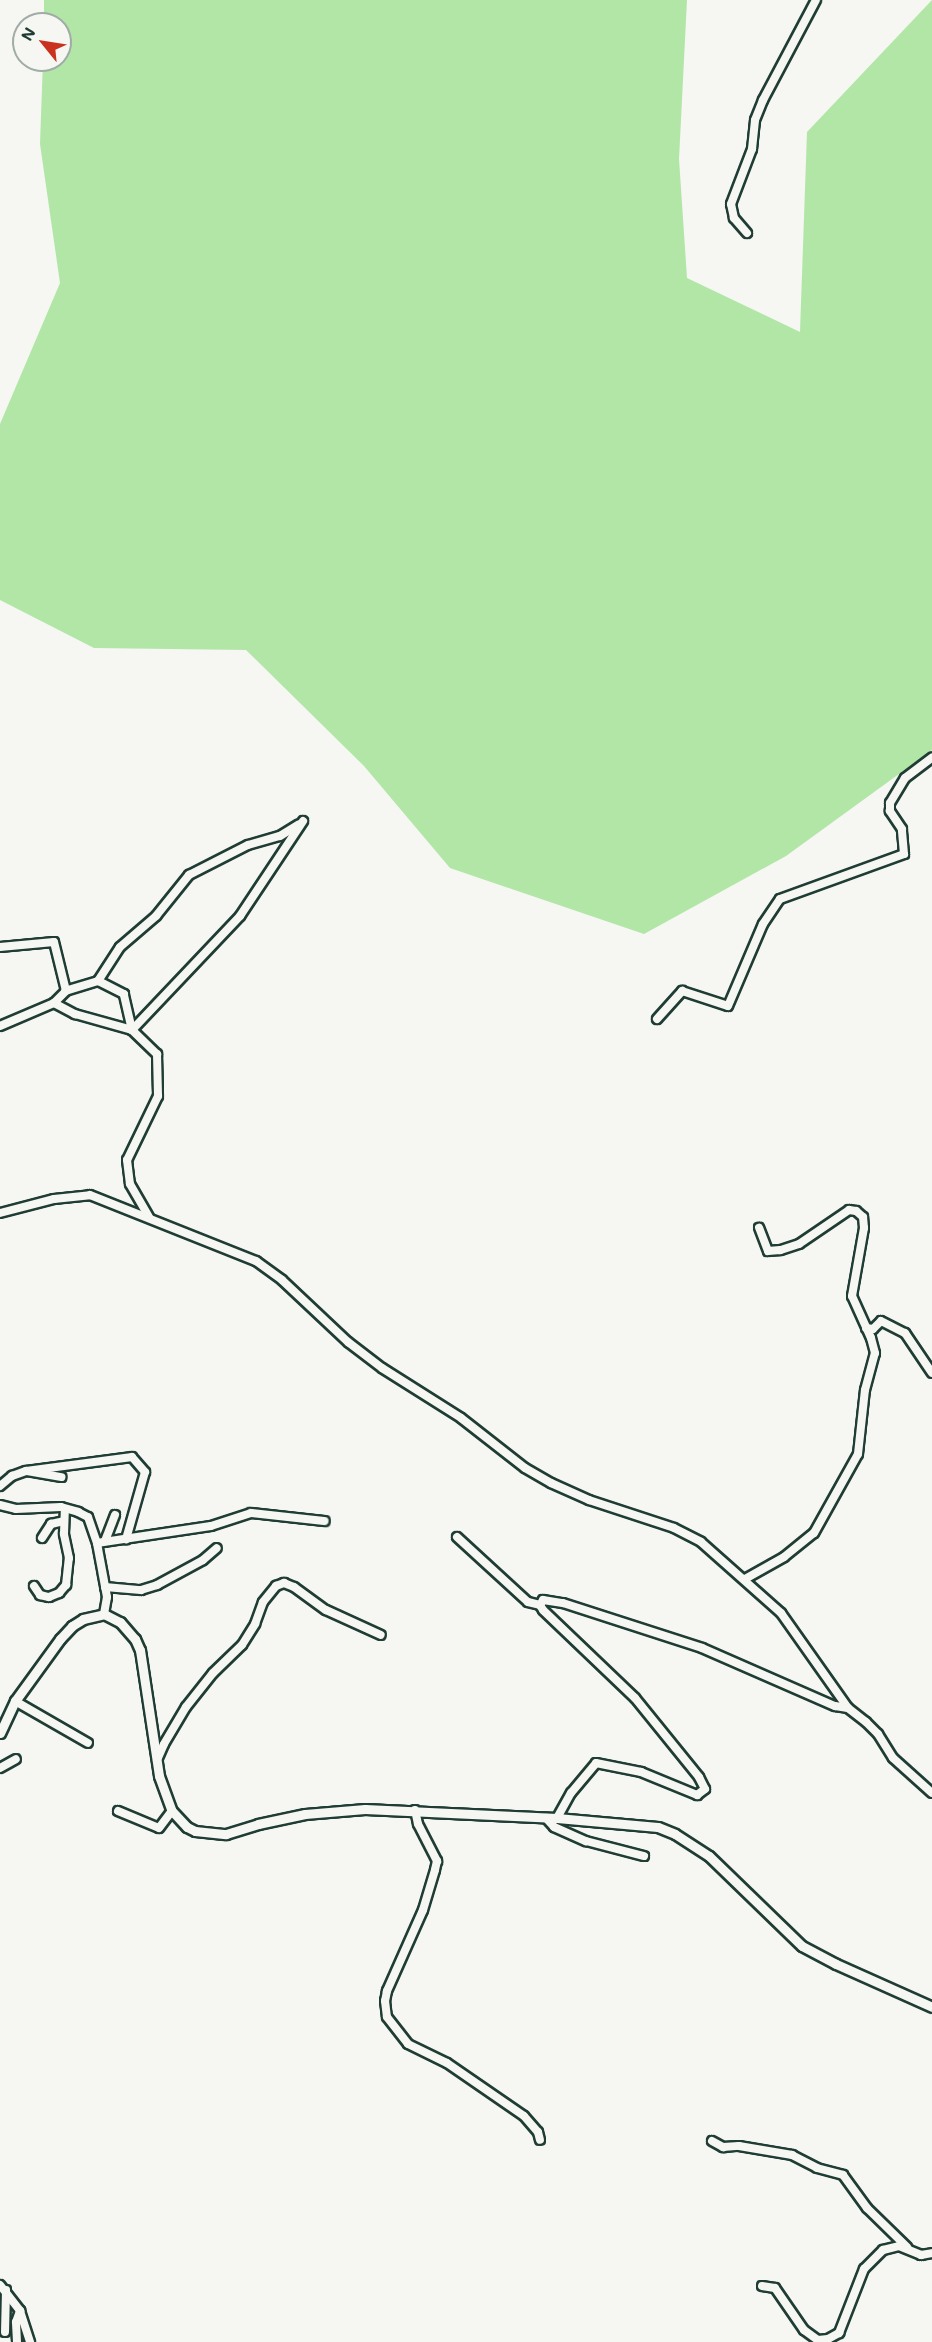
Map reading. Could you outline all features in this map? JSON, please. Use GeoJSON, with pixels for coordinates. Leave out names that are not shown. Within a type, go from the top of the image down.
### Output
{"type":"FeatureCollection","features":[{"type":"Feature","properties":{"kind":"street"},"geometry":{"type":"LineString","coordinates":[[747,233],[734,218],[732,204],[752,149],[755,120],[763,100],[816,0]]}},
{"type":"Feature","properties":{"kind":"street"},"geometry":{"type":"LineString","coordinates":[[657,1019],[682,991],[699,994],[728,1006],[763,924],[780,899],[904,854],[902,829],[890,811],[890,803],[905,778],[932,758]]}},
{"type":"Feature","properties":{"kind":"street"},"geometry":{"type":"LineString","coordinates":[[0,1026],[54,1002],[66,991],[98,981],[120,947],[156,916],[189,875],[248,845],[280,836],[303,822],[240,916],[132,1030]]}},
{"type":"Feature","properties":{"kind":"street"},"geometry":{"type":"LineString","coordinates":[[0,947],[54,942],[66,991]]}},
{"type":"Feature","properties":{"kind":"street"},"geometry":{"type":"LineString","coordinates":[[98,981],[124,993],[132,1030]]}},
{"type":"Feature","properties":{"kind":"street"},"geometry":{"type":"LineString","coordinates":[[54,1002],[75,1014],[132,1030],[157,1054],[158,1096],[127,1160],[130,1184],[149,1217]]}},
{"type":"Feature","properties":{"kind":"street"},"geometry":{"type":"LineString","coordinates":[[0,1213],[54,1199],[90,1195],[256,1261],[274,1273],[348,1342],[382,1368],[461,1418],[525,1468],[589,1500],[674,1528],[701,1542],[746,1579],[780,1612],[848,1708],[878,1734],[893,1758],[932,1793]]}},
{"type":"Feature","properties":{"kind":"street"},"geometry":{"type":"LineString","coordinates":[[746,1579],[784,1557],[814,1533],[858,1454],[865,1390],[875,1353],[852,1296],[864,1228],[863,1217],[856,1211],[849,1210],[799,1244],[780,1250],[768,1251],[759,1228]]}},
{"type":"Feature","properties":{"kind":"street"},"geometry":{"type":"LineString","coordinates":[[866,1328],[873,1329],[880,1321],[905,1333],[932,1373]]}},
{"type":"Feature","properties":{"kind":"street"},"geometry":{"type":"LineString","coordinates":[[0,1486],[12,1476],[26,1471],[132,1457],[145,1472],[126,1539]]}},
{"type":"Feature","properties":{"kind":"street"},"geometry":{"type":"LineString","coordinates":[[26,1471],[61,1477]]}},
{"type":"Feature","properties":{"kind":"street"},"geometry":{"type":"LineString","coordinates":[[0,1505],[16,1509],[65,1509],[88,1517],[101,1542],[105,1587],[104,1614]]}},
{"type":"Feature","properties":{"kind":"street"},"geometry":{"type":"LineString","coordinates":[[34,1586],[40,1595],[49,1597],[59,1593],[66,1586],[69,1558],[64,1521],[65,1509]]}},
{"type":"Feature","properties":{"kind":"street"},"geometry":{"type":"LineString","coordinates":[[101,1542],[211,1526],[251,1513],[325,1521]]}},
{"type":"Feature","properties":{"kind":"street"},"geometry":{"type":"LineString","coordinates":[[101,1542],[115,1515]]}},
{"type":"Feature","properties":{"kind":"street"},"geometry":{"type":"LineString","coordinates":[[42,1538],[51,1524],[64,1521]]}},
{"type":"Feature","properties":{"kind":"street"},"geometry":{"type":"LineString","coordinates":[[457,1537],[528,1602],[540,1605],[635,1698],[699,1777],[705,1789],[701,1794],[695,1795],[641,1772],[596,1763],[571,1793],[557,1818]]}},
{"type":"Feature","properties":{"kind":"street"},"geometry":{"type":"LineString","coordinates":[[105,1587],[141,1590],[157,1585],[203,1560],[217,1548]]}},
{"type":"Feature","properties":{"kind":"street"},"geometry":{"type":"LineString","coordinates":[[157,1760],[186,1707],[213,1673],[242,1645],[255,1624],[263,1602],[276,1586],[284,1583],[294,1587],[326,1610],[381,1635]]}},
{"type":"Feature","properties":{"kind":"street"},"geometry":{"type":"LineString","coordinates":[[540,1605],[543,1600],[552,1600],[657,1632],[702,1648],[835,1706],[848,1708]]}},
{"type":"Feature","properties":{"kind":"street"},"geometry":{"type":"LineString","coordinates":[[0,1733],[15,1701],[43,1659],[72,1626],[83,1619],[104,1614],[129,1630],[140,1650],[159,1776],[172,1811],[187,1827],[207,1834],[219,1835],[258,1824],[328,1811],[415,1810],[643,1824],[675,1834],[709,1856],[802,1946],[836,1964],[932,2007]]}},
{"type":"Feature","properties":{"kind":"street"},"geometry":{"type":"LineString","coordinates":[[15,1701],[88,1743]]}},
{"type":"Feature","properties":{"kind":"street"},"geometry":{"type":"LineString","coordinates":[[0,1768],[16,1760]]}},
{"type":"Feature","properties":{"kind":"street"},"geometry":{"type":"LineString","coordinates":[[415,1810],[418,1824],[437,1861],[423,1910],[387,1991],[385,2001],[387,2017],[408,2044],[447,2063],[524,2116],[538,2132],[540,2140]]}},
{"type":"Feature","properties":{"kind":"street"},"geometry":{"type":"LineString","coordinates":[[118,1811],[159,1828],[172,1811]]}},
{"type":"Feature","properties":{"kind":"street"},"geometry":{"type":"LineString","coordinates":[[546,1818],[554,1827],[586,1841],[644,1856]]}},
{"type":"Feature","properties":{"kind":"street"},"geometry":{"type":"LineString","coordinates":[[712,2141],[723,2147],[739,2146],[792,2155],[817,2168],[843,2175],[867,2208],[910,2250]]}},
{"type":"Feature","properties":{"kind":"street"},"geometry":{"type":"LineString","coordinates":[[762,2286],[775,2288],[804,2330],[818,2340],[828,2339],[839,2333],[859,2279],[871,2260],[892,2246],[921,2255],[932,2253]]}},
{"type":"Feature","properties":{"kind":"street"},"geometry":{"type":"LineString","coordinates":[[3,2288],[20,2312],[30,2342]]}},
{"type":"Feature","properties":{"kind":"street"},"geometry":{"type":"LineString","coordinates":[[3,2288],[4,2332]]}},
{"type":"Feature","properties":{"kind":"street"},"geometry":{"type":"LineString","coordinates":[[18,2342],[16,2322],[20,2312]]}},
{"type":"Feature","properties":{"kind":"green space"},"geometry":{"type":"Polygon","coordinates":[[[44,0],[687,0],[679,159],[687,278],[800,332],[807,132],[932,0],[932,750],[786,856],[644,934],[450,868],[364,766],[246,650],[94,648],[0,600],[0,424],[60,283],[40,144],[43,72],[72,72],[72,12],[44,12],[44,0]]]}}]}
